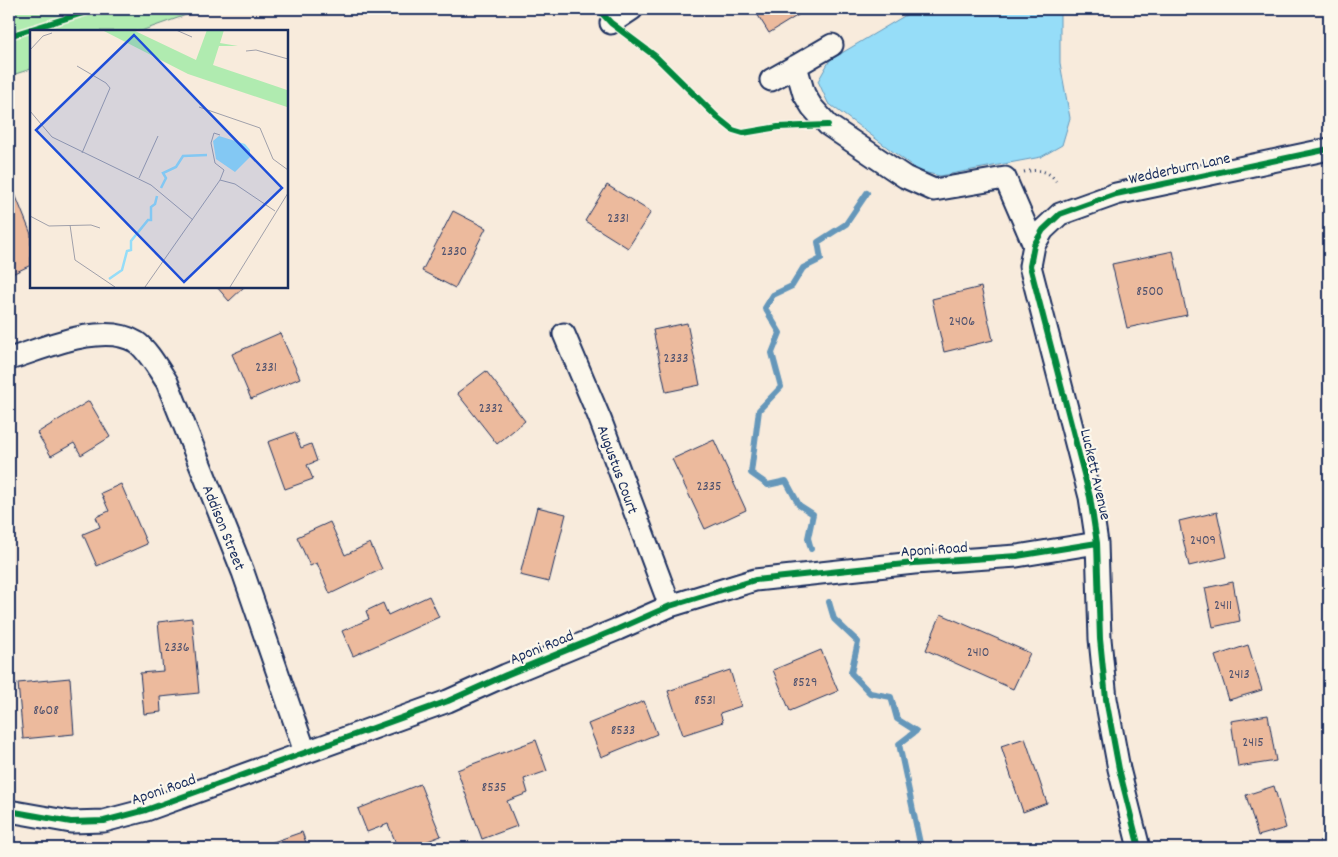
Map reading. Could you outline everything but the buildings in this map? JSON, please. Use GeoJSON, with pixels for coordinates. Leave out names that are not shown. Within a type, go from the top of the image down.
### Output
{"type":"FeatureCollection","features":[{"type":"Feature","properties":{"kind":"street"},"geometry":{"type":"LineString","coordinates":[[611,23],[632,9]]}},
{"type":"Feature","properties":{"kind":"street"},"geometry":{"type":"LineString","coordinates":[[771,80],[832,45]]}},
{"type":"Feature","properties":{"kind":"street"},"geometry":{"type":"LineString","coordinates":[[796,66],[804,94],[812,107],[828,124],[905,177],[934,190],[1005,178],[1039,238]]}},
{"type":"Feature","properties":{"kind":"street","name":"Wedderburn Lane"},"geometry":{"type":"LineString","coordinates":[[1039,238],[1060,214],[1116,194],[1329,149]]}},
{"type":"Feature","properties":{"kind":"street","name":"Luckett Avenue"},"geometry":{"type":"LineString","coordinates":[[1039,238],[1030,266],[1090,497],[1097,543],[1100,639],[1106,699],[1119,769],[1139,848]]}},
{"type":"Feature","properties":{"kind":"street","name":"Addison Street"},"geometry":{"type":"LineString","coordinates":[[9,359],[55,344],[96,334],[118,336],[136,342],[152,358],[167,382],[243,572],[305,752]]}},
{"type":"Feature","properties":{"kind":"street","name":"Augustus Court"},"geometry":{"type":"LineString","coordinates":[[564,334],[600,419],[670,606]]}},
{"type":"Feature","properties":{"kind":"street","name":"Aponi Road"},"geometry":{"type":"LineString","coordinates":[[9,811],[71,822],[104,821],[146,810],[448,701],[670,606],[756,580],[914,563],[1017,556],[1097,543]]}},
{"type":"Feature","properties":{"kind":"path"},"geometry":{"type":"LineString","coordinates":[[1005,178],[1039,170],[1052,175],[1056,182]]}},
{"type":"Feature","properties":{"kind":"green space"},"geometry":{"type":"Polygon","coordinates":[[[9,9],[203,9],[144,30],[30,30],[30,69],[9,76],[9,9]]]}},
{"type":"Feature","properties":{"kind":"water"},"geometry":{"type":"Polygon","coordinates":[[[916,9],[1060,9],[1060,63],[1070,118],[1062,145],[1041,157],[940,176],[919,171],[828,103],[818,81],[830,60],[916,9]]]}},
{"type":"Feature","properties":{"kind":"waterway"},"geometry":{"type":"LineString","coordinates":[[811,549],[808,538],[813,514],[799,505],[786,481],[768,485],[751,473],[759,410],[781,387],[772,353],[780,333],[765,308],[773,295],[792,286],[803,268],[821,259],[818,242],[846,224],[867,193]]}},
{"type":"Feature","properties":{"kind":"waterway"},"geometry":{"type":"LineString","coordinates":[[829,602],[834,619],[858,642],[851,673],[870,693],[891,697],[897,719],[916,731],[899,744],[921,848]]}},
{"type":"Feature","properties":{"kind":"cycle path"},"geometry":{"type":"LineString","coordinates":[[9,36],[96,9]]}},
{"type":"Feature","properties":{"kind":"cycle path"},"geometry":{"type":"LineString","coordinates":[[598,9],[611,23],[655,56],[718,118],[733,130],[743,133],[778,127],[828,125]]}},
{"type":"Feature","properties":{"kind":"cycle path"},"geometry":{"type":"LineString","coordinates":[[1139,848],[1119,769],[1106,699],[1100,639],[1097,543],[1090,497],[1030,266],[1034,245],[1043,230],[1060,214],[1116,194],[1329,149]]}},
{"type":"Feature","properties":{"kind":"cycle path"},"geometry":{"type":"LineString","coordinates":[[9,811],[71,822],[104,821],[146,810],[448,701],[670,606],[755,580],[914,563],[1017,556],[1097,543]]}}]}
